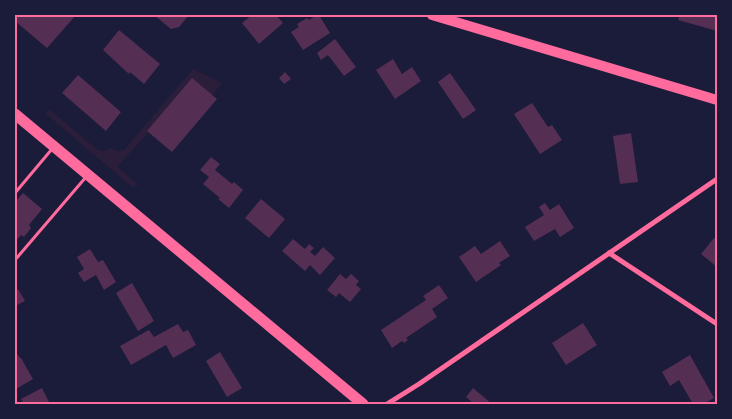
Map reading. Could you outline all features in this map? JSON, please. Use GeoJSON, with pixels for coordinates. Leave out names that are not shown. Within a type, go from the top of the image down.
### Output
{"type":"FeatureCollection","features":[{"type":"Feature","properties":{"kind":"highway"},"geometry":{"type":"LineString","coordinates":[[15,114],[363,404]]}},
{"type":"Feature","properties":{"kind":"main road"},"geometry":{"type":"LineString","coordinates":[[432,15],[717,100]]}},
{"type":"Feature","properties":{"kind":"street"},"geometry":{"type":"LineString","coordinates":[[387,404],[717,179]]}},
{"type":"Feature","properties":{"kind":"street"},"geometry":{"type":"LineString","coordinates":[[609,253],[717,324]]}},
{"type":"Feature","properties":{"kind":"lane"},"geometry":{"type":"LineString","coordinates":[[15,192],[54,147]]}},
{"type":"Feature","properties":{"kind":"lane"},"geometry":{"type":"LineString","coordinates":[[15,260],[88,174]]}},
{"type":"Feature","properties":{"kind":"shaded area"},"geometry":{"type":"Polygon","coordinates":[[[193,69],[222,83],[212,96],[147,131],[147,134],[117,167],[139,185],[132,187],[45,113],[50,110],[98,150],[103,151],[111,148],[117,151],[124,150],[193,69]]]}},
{"type":"Feature","properties":{"kind":"building"},"geometry":{"type":"Polygon","coordinates":[[[15,15],[76,15],[47,48],[15,21],[15,15]]]}},
{"type":"Feature","properties":{"kind":"building"},"geometry":{"type":"Polygon","coordinates":[[[154,15],[189,15],[179,27],[171,29],[154,15]]]}},
{"type":"Feature","properties":{"kind":"building"},"geometry":{"type":"Polygon","coordinates":[[[252,15],[276,15],[283,23],[259,44],[242,23],[252,15]]]}},
{"type":"Feature","properties":{"kind":"building"},"geometry":{"type":"Polygon","coordinates":[[[319,15],[330,33],[303,50],[291,32],[299,27],[297,24],[319,15]]]}},
{"type":"Feature","properties":{"kind":"building"},"geometry":{"type":"Polygon","coordinates":[[[680,15],[717,15],[717,31],[678,20],[680,15]]]}},
{"type":"Feature","properties":{"kind":"building"},"geometry":{"type":"Polygon","coordinates":[[[119,30],[160,64],[144,84],[130,72],[129,74],[103,50],[119,30]]]}},
{"type":"Feature","properties":{"kind":"building"},"geometry":{"type":"Polygon","coordinates":[[[335,39],[356,67],[344,76],[328,55],[321,60],[317,53],[335,39]]]}},
{"type":"Feature","properties":{"kind":"building"},"geometry":{"type":"Polygon","coordinates":[[[393,59],[402,74],[412,67],[421,81],[395,99],[376,70],[393,59]]]}},
{"type":"Feature","properties":{"kind":"building"},"geometry":{"type":"Polygon","coordinates":[[[285,72],[291,79],[284,84],[279,78],[285,72]]]}},
{"type":"Feature","properties":{"kind":"building"},"geometry":{"type":"Polygon","coordinates":[[[450,73],[476,110],[463,119],[438,82],[450,73]]]}},
{"type":"Feature","properties":{"kind":"building"},"geometry":{"type":"Polygon","coordinates":[[[78,75],[121,112],[106,131],[62,93],[78,75]]]}},
{"type":"Feature","properties":{"kind":"building"},"geometry":{"type":"Polygon","coordinates":[[[192,78],[217,99],[172,152],[147,131],[192,78]]]}},
{"type":"Feature","properties":{"kind":"building"},"geometry":{"type":"Polygon","coordinates":[[[532,103],[548,127],[552,125],[562,140],[540,154],[514,114],[532,103]]]}},
{"type":"Feature","properties":{"kind":"building"},"geometry":{"type":"Polygon","coordinates":[[[631,133],[638,182],[620,184],[613,136],[631,133]]]}},
{"type":"Feature","properties":{"kind":"building"},"geometry":{"type":"Polygon","coordinates":[[[211,157],[220,164],[215,170],[232,184],[234,182],[243,190],[229,208],[203,184],[209,177],[200,170],[211,157]]]}},
{"type":"Feature","properties":{"kind":"building"},"geometry":{"type":"Polygon","coordinates":[[[23,193],[42,209],[29,225],[31,228],[24,237],[21,235],[15,242],[15,202],[23,193]]]}},
{"type":"Feature","properties":{"kind":"building"},"geometry":{"type":"Polygon","coordinates":[[[261,199],[285,219],[269,238],[245,218],[261,199]]]}},
{"type":"Feature","properties":{"kind":"building"},"geometry":{"type":"Polygon","coordinates":[[[545,203],[550,210],[559,204],[574,228],[560,237],[555,229],[534,241],[525,227],[544,215],[539,207],[545,203]]]}},
{"type":"Feature","properties":{"kind":"building"},"geometry":{"type":"Polygon","coordinates":[[[714,238],[717,241],[717,267],[701,254],[714,238]]]}},
{"type":"Feature","properties":{"kind":"building"},"geometry":{"type":"Polygon","coordinates":[[[293,239],[305,249],[309,244],[314,248],[310,252],[315,256],[323,247],[335,258],[320,275],[310,265],[305,271],[282,251],[293,239]]]}},
{"type":"Feature","properties":{"kind":"building"},"geometry":{"type":"Polygon","coordinates":[[[500,241],[510,256],[499,263],[501,265],[476,282],[459,257],[475,246],[481,254],[500,241]]]}},
{"type":"Feature","properties":{"kind":"building"},"geometry":{"type":"Polygon","coordinates":[[[90,249],[98,262],[103,260],[116,282],[104,290],[96,275],[84,282],[78,273],[84,269],[77,257],[90,249]]]}},
{"type":"Feature","properties":{"kind":"building"},"geometry":{"type":"Polygon","coordinates":[[[340,274],[346,279],[351,274],[359,281],[356,285],[361,289],[350,302],[339,293],[336,297],[327,290],[340,274]]]}},
{"type":"Feature","properties":{"kind":"building"},"geometry":{"type":"Polygon","coordinates":[[[132,283],[154,321],[138,331],[116,293],[132,283]]]}},
{"type":"Feature","properties":{"kind":"building"},"geometry":{"type":"Polygon","coordinates":[[[439,285],[448,298],[432,309],[437,317],[406,338],[408,340],[404,343],[402,341],[392,348],[381,330],[426,300],[423,296],[439,285]]]}},
{"type":"Feature","properties":{"kind":"building"},"geometry":{"type":"Polygon","coordinates":[[[18,289],[25,301],[15,306],[15,291],[18,289]]]}},
{"type":"Feature","properties":{"kind":"building"},"geometry":{"type":"Polygon","coordinates":[[[583,323],[597,345],[566,365],[552,343],[583,323]]]}},
{"type":"Feature","properties":{"kind":"building"},"geometry":{"type":"Polygon","coordinates":[[[178,324],[183,332],[188,330],[196,345],[173,358],[166,345],[131,365],[120,346],[149,330],[154,337],[178,324]]]}},
{"type":"Feature","properties":{"kind":"building"},"geometry":{"type":"Polygon","coordinates":[[[15,351],[33,379],[16,389],[15,351]]]}},
{"type":"Feature","properties":{"kind":"building"},"geometry":{"type":"Polygon","coordinates":[[[220,352],[242,388],[227,397],[206,361],[220,352]]]}},
{"type":"Feature","properties":{"kind":"building"},"geometry":{"type":"Polygon","coordinates":[[[690,355],[714,398],[703,404],[693,404],[679,380],[670,386],[662,372],[690,355]]]}},
{"type":"Feature","properties":{"kind":"building"},"geometry":{"type":"Polygon","coordinates":[[[42,388],[50,404],[24,404],[21,399],[42,388]]]}},
{"type":"Feature","properties":{"kind":"building"},"geometry":{"type":"Polygon","coordinates":[[[473,388],[492,404],[474,404],[466,397],[473,388]]]}}]}
